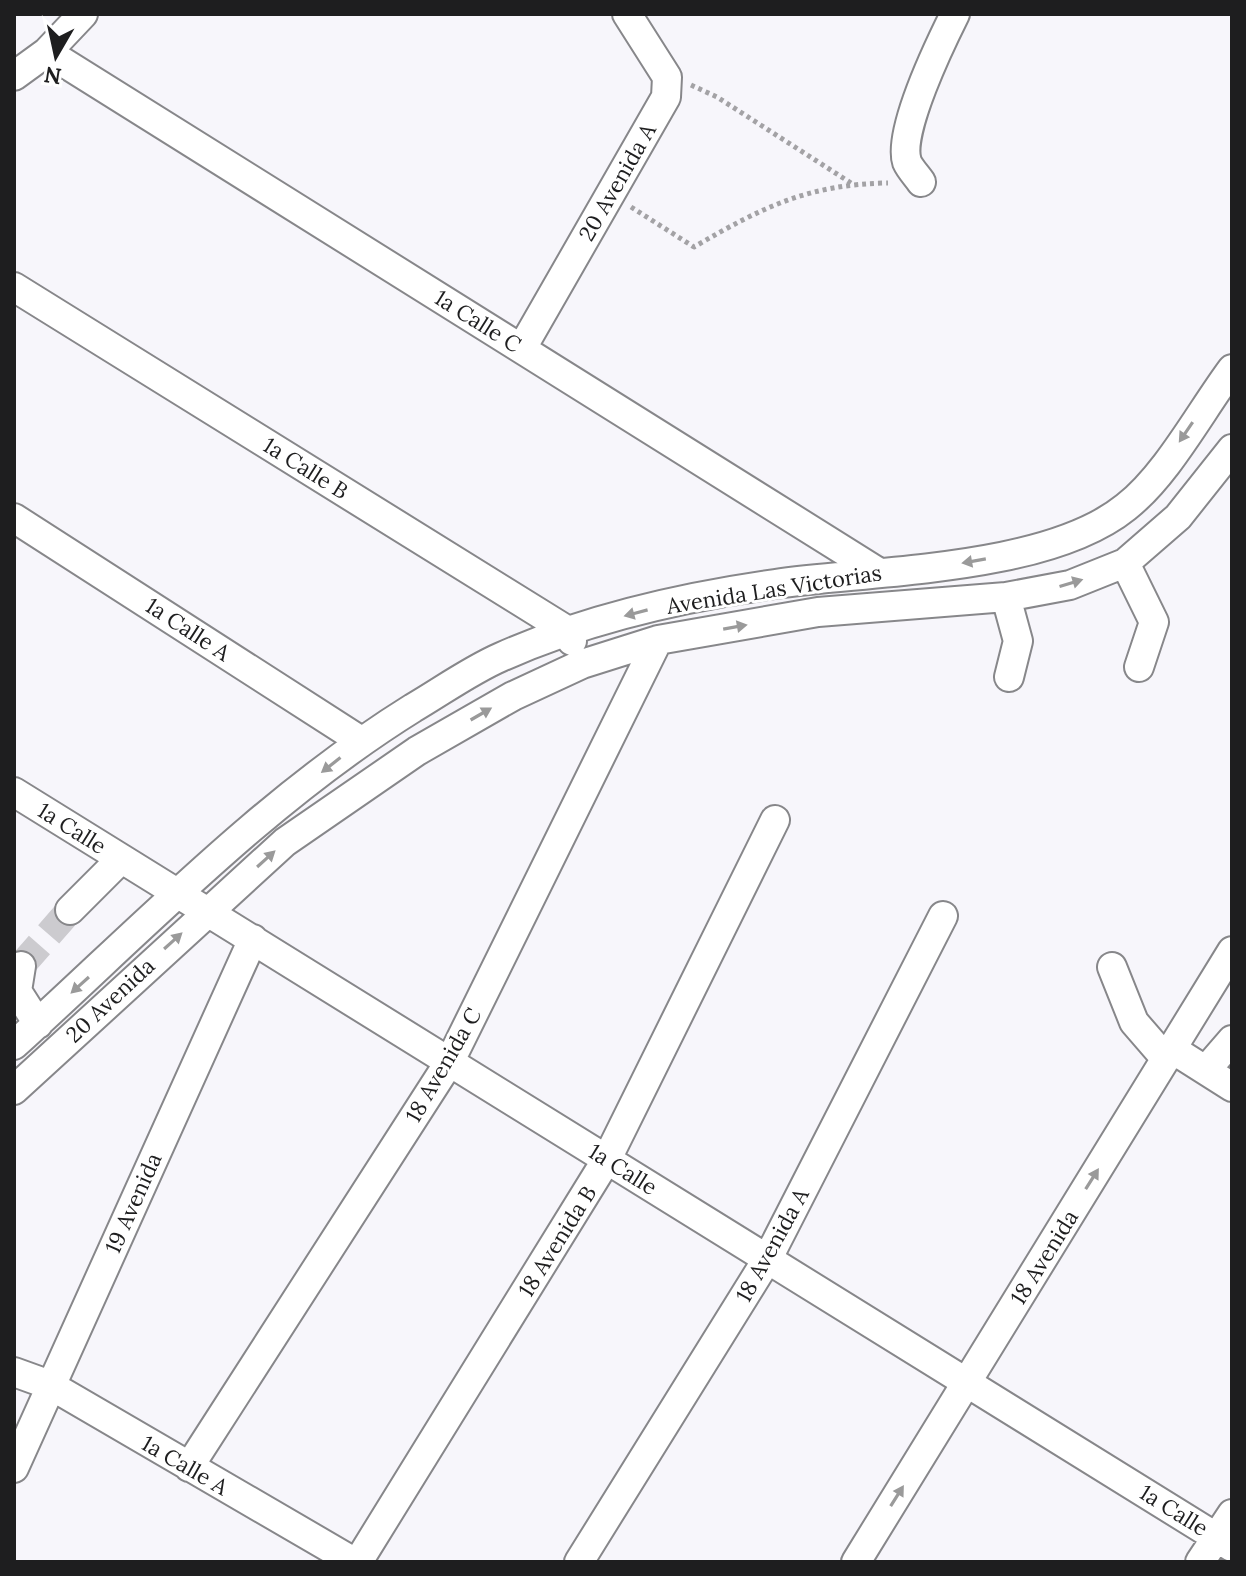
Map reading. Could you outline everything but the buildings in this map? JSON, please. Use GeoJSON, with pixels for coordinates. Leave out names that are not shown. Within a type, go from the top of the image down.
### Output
{"type":"FeatureCollection","features":[{"type":"Feature","properties":{"kind":"street"},"geometry":{"type":"LineString","coordinates":[[14,76],[47,52],[83,14]]}},
{"type":"Feature","properties":{"kind":"street"},"geometry":{"type":"LineString","coordinates":[[627,14],[667,77]]}},
{"type":"Feature","properties":{"kind":"street"},"geometry":{"type":"LineString","coordinates":[[921,182],[907,162],[905,144],[911,121],[955,14]]}},
{"type":"Feature","properties":{"kind":"street","name":"1a Calle C"},"geometry":{"type":"LineString","coordinates":[[47,52],[878,572]]}},
{"type":"Feature","properties":{"kind":"street","name":"20 Avenida A"},"geometry":{"type":"LineString","coordinates":[[522,348],[666,97],[667,77]]}},
{"type":"Feature","properties":{"kind":"street","name":"1a Calle B"},"geometry":{"type":"LineString","coordinates":[[14,287],[568,631]]}},
{"type":"Feature","properties":{"kind":"street","name":"Avenida Las Victorias"},"geometry":{"type":"LineString","coordinates":[[179,895],[229,847],[361,741],[499,658],[568,631],[684,600],[878,572],[942,567],[1017,554],[1090,530],[1127,507],[1153,478],[1232,369]]}},
{"type":"Feature","properties":{"kind":"street","name":"Avenida Las Victorias"},"geometry":{"type":"LineString","coordinates":[[207,910],[285,842],[417,751],[513,696],[582,664],[658,640],[818,612],[1006,597],[1070,585],[1125,563],[1178,517],[1232,449]]}},
{"type":"Feature","properties":{"kind":"street","name":"1a Calle A"},"geometry":{"type":"LineString","coordinates":[[14,518],[361,741]]}},
{"type":"Feature","properties":{"kind":"street"},"geometry":{"type":"LineString","coordinates":[[1125,563],[1154,622],[1139,667]]}},
{"type":"Feature","properties":{"kind":"street"},"geometry":{"type":"LineString","coordinates":[[878,572],[883,608]]}},
{"type":"Feature","properties":{"kind":"street"},"geometry":{"type":"LineString","coordinates":[[1006,597],[1018,641],[1009,677]]}},
{"type":"Feature","properties":{"kind":"street"},"geometry":{"type":"LineString","coordinates":[[568,631],[582,664]]}},
{"type":"Feature","properties":{"kind":"street","name":"18 Avenida C"},"geometry":{"type":"LineString","coordinates":[[189,1467],[450,1061],[658,640]]}},
{"type":"Feature","properties":{"kind":"street","name":"1a Calle"},"geometry":{"type":"LineString","coordinates":[[14,792],[967,1382],[1227,1533]]}},
{"type":"Feature","properties":{"kind":"street","name":"18 Avenida B"},"geometry":{"type":"LineString","coordinates":[[356,1562],[607,1159],[775,820]]}},
{"type":"Feature","properties":{"kind":"street"},"geometry":{"type":"LineString","coordinates":[[70,910],[121,859]]}},
{"type":"Feature","properties":{"kind":"street","name":"20 Avenida"},"geometry":{"type":"LineString","coordinates":[[14,1045],[179,895]]}},
{"type":"Feature","properties":{"kind":"street","name":"20 Avenida"},"geometry":{"type":"LineString","coordinates":[[14,1090],[207,910]]}},
{"type":"Feature","properties":{"kind":"street","name":"18 Avenida A"},"geometry":{"type":"LineString","coordinates":[[579,1562],[768,1258],[943,916]]}},
{"type":"Feature","properties":{"kind":"street","name":"19 Avenida"},"geometry":{"type":"LineString","coordinates":[[14,1468],[253,939]]}},
{"type":"Feature","properties":{"kind":"street","name":"18 Avenida"},"geometry":{"type":"LineString","coordinates":[[856,1562],[1232,951]]}},
{"type":"Feature","properties":{"kind":"street"},"geometry":{"type":"LineString","coordinates":[[21,966],[17,991],[38,1024]]}},
{"type":"Feature","properties":{"kind":"street"},"geometry":{"type":"LineString","coordinates":[[1112,967],[1134,1022],[1169,1054],[1206,1070],[1232,1087]]}},
{"type":"Feature","properties":{"kind":"street"},"geometry":{"type":"LineString","coordinates":[[1206,1070],[1232,1040]]}},
{"type":"Feature","properties":{"kind":"street","name":"1a Calle A"},"geometry":{"type":"LineString","coordinates":[[14,1372],[50,1385],[356,1562]]}},
{"type":"Feature","properties":{"kind":"street"},"geometry":{"type":"LineString","coordinates":[[1200,1562],[1227,1533]]}},
{"type":"Feature","properties":{"kind":"path"},"geometry":{"type":"LineString","coordinates":[[667,77],[717,97],[851,183]]}},
{"type":"Feature","properties":{"kind":"path"},"geometry":{"type":"LineString","coordinates":[[610,194],[694,247],[788,197],[851,183],[921,182]]}},
{"type":"Feature","properties":{"kind":"tunnel"},"geometry":{"type":"LineString","coordinates":[[21,966],[70,910]]}}]}
